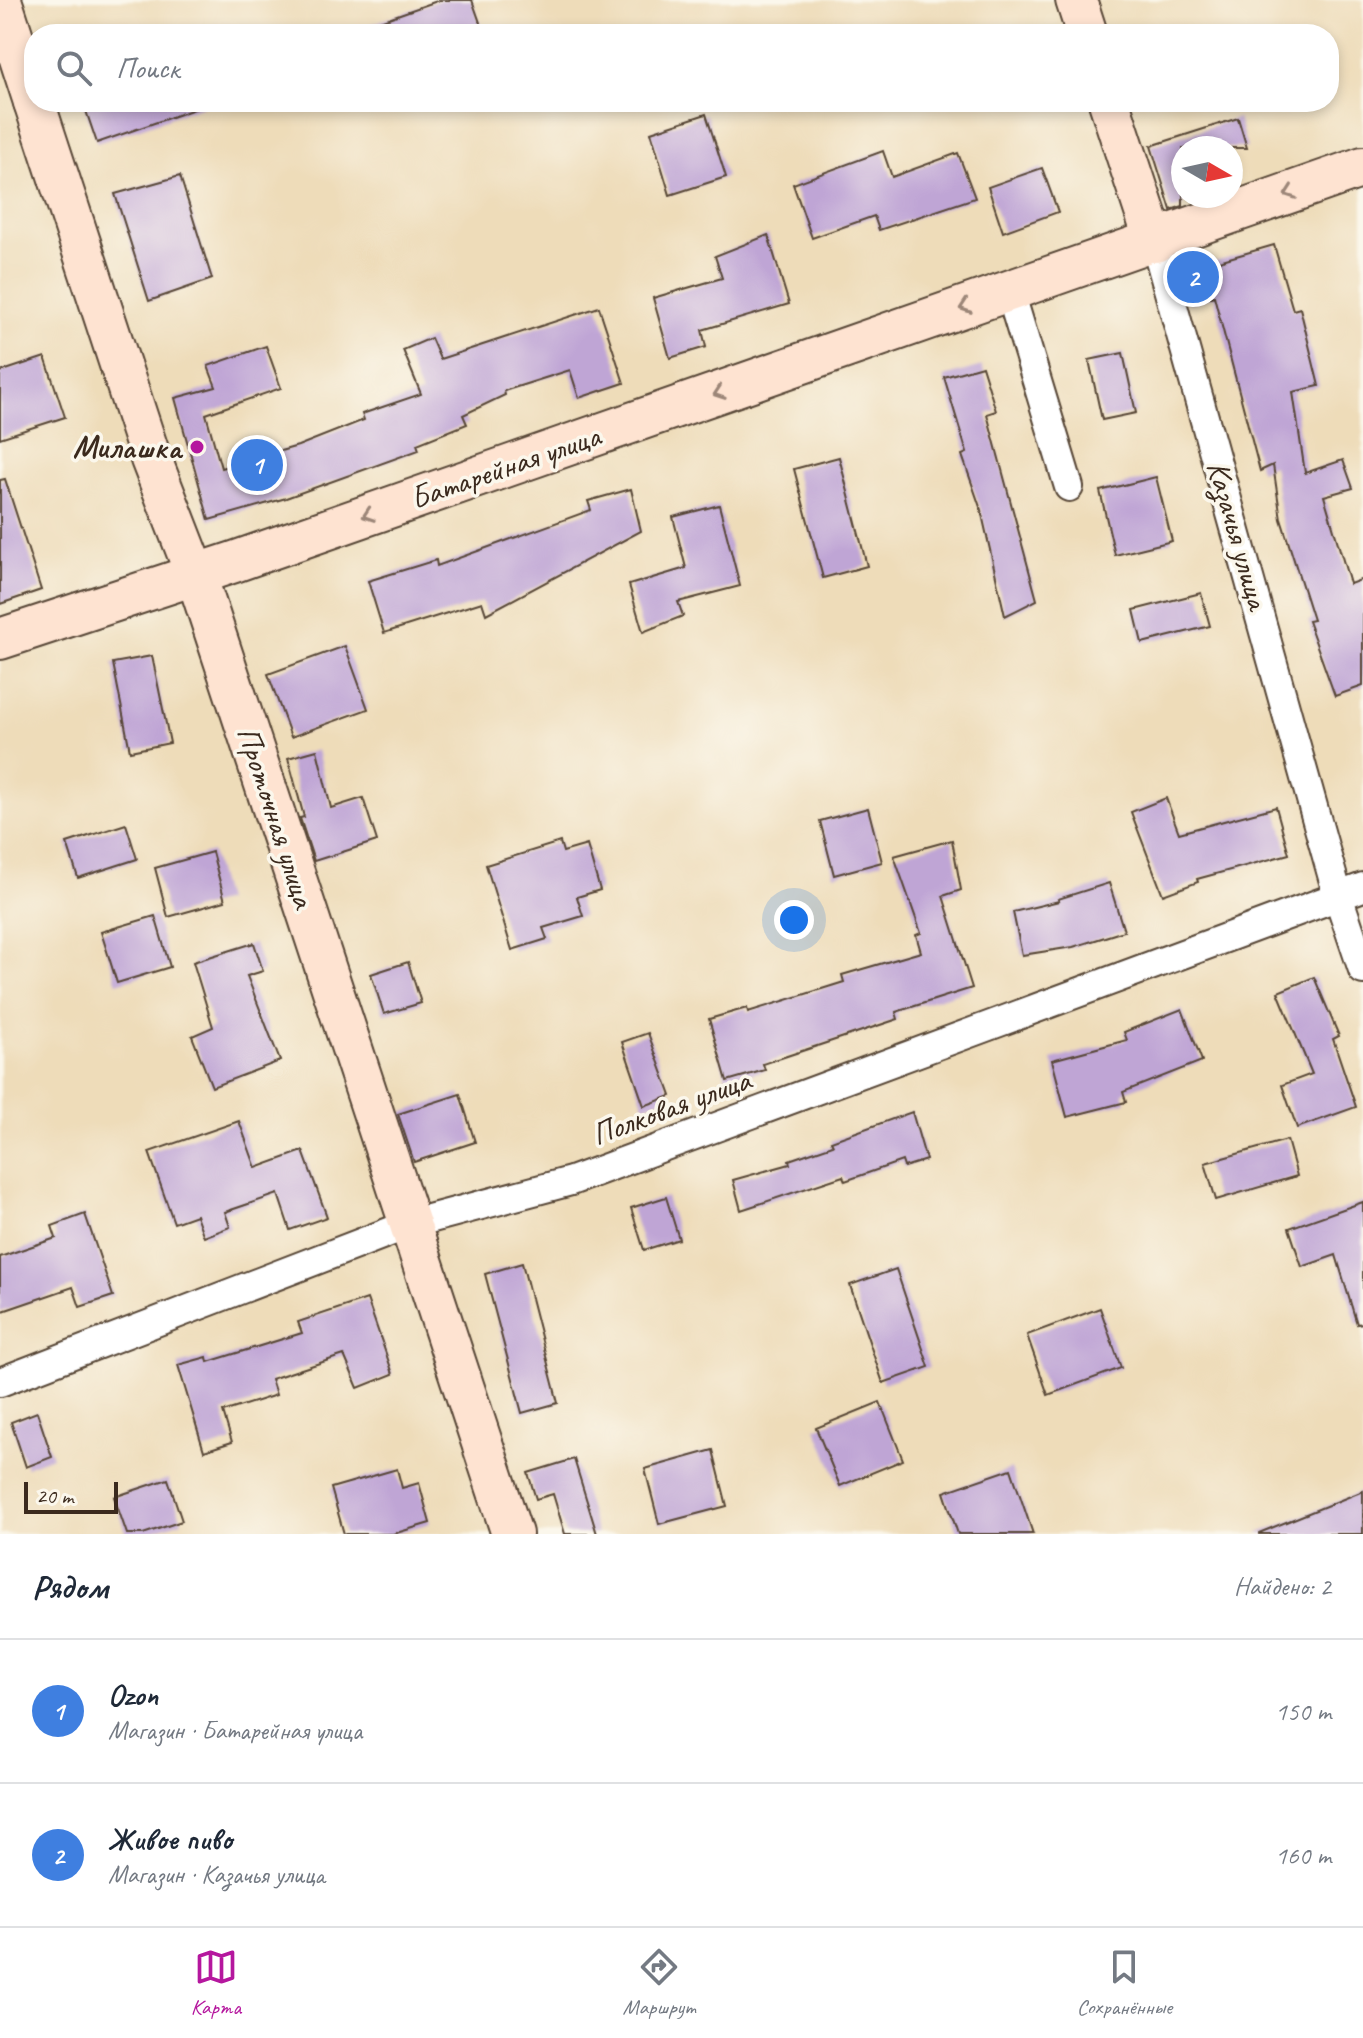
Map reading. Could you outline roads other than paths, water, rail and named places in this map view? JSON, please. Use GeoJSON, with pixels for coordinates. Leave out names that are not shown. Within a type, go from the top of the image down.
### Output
{"type":"FeatureCollection","features":[{"type":"Feature","properties":{"kind":"street","name":"Проточная улица"},"geometry":{"type":"LineString","coordinates":[[1,0],[24,71]]}},
{"type":"Feature","properties":{"kind":"street"},"geometry":{"type":"LineString","coordinates":[[1076,0],[1084,24]]}},
{"type":"Feature","properties":{"kind":"street","name":"Проточная улица"},"geometry":{"type":"LineString","coordinates":[[37,112],[151,459],[196,575],[512,1534]]}},
{"type":"Feature","properties":{"kind":"street","name":"Казачья улица"},"geometry":{"type":"LineString","coordinates":[[1112,112],[1155,242],[1351,892],[1363,970]]}},
{"type":"Feature","properties":{"kind":"street","name":"Батарейная улица"},"geometry":{"type":"LineString","coordinates":[[0,639],[196,575],[1363,167]]}},
{"type":"Feature","properties":{"kind":"street"},"geometry":{"type":"LineString","coordinates":[[1010,292],[1069,487]]}},
{"type":"Feature","properties":{"kind":"street","name":"Полковая улица"},"geometry":{"type":"LineString","coordinates":[[0,1382],[410,1224],[571,1181],[1351,892]]}},
{"type":"Feature","properties":{"kind":"place","name":"Живое пиво"},"geometry":{"type":"Point","coordinates":[1193,277]}},
{"type":"Feature","properties":{"kind":"place","name":"Милашка"},"geometry":{"type":"Point","coordinates":[197,447]}},
{"type":"Feature","properties":{"kind":"place","name":"Ozon"},"geometry":{"type":"Point","coordinates":[257,465]}}]}
